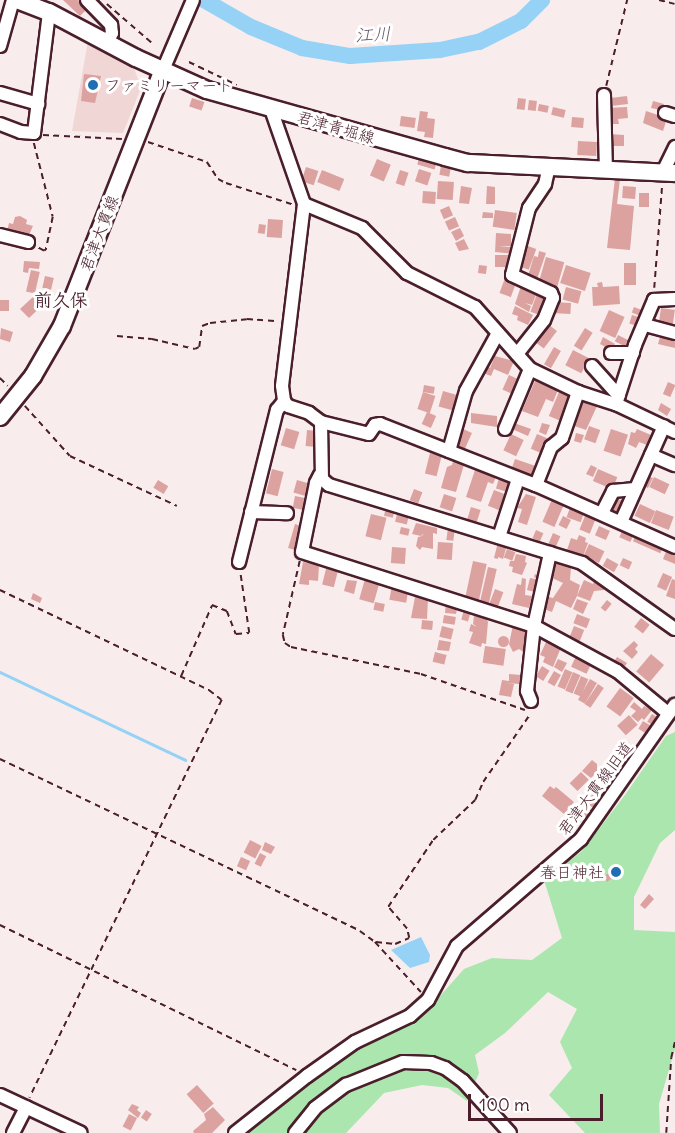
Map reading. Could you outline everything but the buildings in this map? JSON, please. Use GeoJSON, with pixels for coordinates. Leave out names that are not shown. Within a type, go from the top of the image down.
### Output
{"type":"FeatureCollection","features":[{"type":"Feature","properties":{"kind":"main road","name":"君津青堀線"},"geometry":{"type":"LineString","coordinates":[[15,0],[50,12],[107,43],[207,90],[468,163],[669,173]]}},
{"type":"Feature","properties":{"kind":"main road","name":"君津大貫線"},"geometry":{"type":"LineString","coordinates":[[0,417],[38,368],[62,326],[163,70]]}},
{"type":"Feature","properties":{"kind":"street"},"geometry":{"type":"LineString","coordinates":[[0,46],[15,0]]}},
{"type":"Feature","properties":{"kind":"street"},"geometry":{"type":"LineString","coordinates":[[87,0],[111,25],[112,33],[107,43]]}},
{"type":"Feature","properties":{"kind":"street"},"geometry":{"type":"LineString","coordinates":[[163,70],[191,3]]}},
{"type":"Feature","properties":{"kind":"street"},"geometry":{"type":"LineString","coordinates":[[0,124],[32,133],[50,12]]}},
{"type":"Feature","properties":{"kind":"street"},"geometry":{"type":"LineString","coordinates":[[0,93],[38,104]]}},
{"type":"Feature","properties":{"kind":"street"},"geometry":{"type":"LineString","coordinates":[[604,95],[606,169]]}},
{"type":"Feature","properties":{"kind":"street"},"geometry":{"type":"LineString","coordinates":[[271,109],[303,205],[282,375],[284,401],[288,406],[309,413],[321,422],[369,434],[375,425],[380,424],[536,485],[675,547]]}},
{"type":"Feature","properties":{"kind":"street"},"geometry":{"type":"LineString","coordinates":[[669,173],[675,147]]}},
{"type":"Feature","properties":{"kind":"street"},"geometry":{"type":"LineString","coordinates":[[517,354],[544,320],[553,298],[551,292],[512,275],[529,208],[545,184],[549,166]]}},
{"type":"Feature","properties":{"kind":"street"},"geometry":{"type":"LineString","coordinates":[[303,205],[370,233],[407,273],[475,307],[530,369],[578,392],[618,400],[670,429],[651,455],[621,522]]}},
{"type":"Feature","properties":{"kind":"street"},"geometry":{"type":"LineString","coordinates":[[0,235],[28,242]]}},
{"type":"Feature","properties":{"kind":"street"},"geometry":{"type":"LineString","coordinates":[[618,400],[633,353],[654,300],[675,299]]}},
{"type":"Feature","properties":{"kind":"street"},"geometry":{"type":"LineString","coordinates":[[645,326],[675,333]]}},
{"type":"Feature","properties":{"kind":"street"},"geometry":{"type":"LineString","coordinates":[[449,451],[466,391],[498,333]]}},
{"type":"Feature","properties":{"kind":"street"},"geometry":{"type":"LineString","coordinates":[[611,352],[633,353]]}},
{"type":"Feature","properties":{"kind":"street"},"geometry":{"type":"LineString","coordinates":[[592,366],[618,400]]}},
{"type":"Feature","properties":{"kind":"street"},"geometry":{"type":"LineString","coordinates":[[505,429],[530,369]]}},
{"type":"Feature","properties":{"kind":"street"},"geometry":{"type":"LineString","coordinates":[[536,485],[551,447],[562,438],[578,392]]}},
{"type":"Feature","properties":{"kind":"street"},"geometry":{"type":"LineString","coordinates":[[239,562],[277,410],[284,401]]}},
{"type":"Feature","properties":{"kind":"street"},"geometry":{"type":"LineString","coordinates":[[321,422],[320,475],[316,483],[302,552],[534,626],[617,671],[672,710]]}},
{"type":"Feature","properties":{"kind":"street"},"geometry":{"type":"LineString","coordinates":[[651,455],[675,465]]}},
{"type":"Feature","properties":{"kind":"street"},"geometry":{"type":"LineString","coordinates":[[320,475],[329,485],[500,537],[597,570],[675,629]]}},
{"type":"Feature","properties":{"kind":"street"},"geometry":{"type":"LineString","coordinates":[[500,537],[518,478]]}},
{"type":"Feature","properties":{"kind":"street"},"geometry":{"type":"LineString","coordinates":[[602,513],[613,491],[635,489]]}},
{"type":"Feature","properties":{"kind":"street"},"geometry":{"type":"LineString","coordinates":[[251,512],[287,513]]}},
{"type":"Feature","properties":{"kind":"street"},"geometry":{"type":"LineString","coordinates":[[531,701],[526,691],[534,626],[550,553]]}},
{"type":"Feature","properties":{"kind":"street","name":"君津大貫線旧道"},"geometry":{"type":"LineString","coordinates":[[235,1133],[307,1076],[355,1042],[410,1016],[428,1000],[457,946],[581,839],[672,710]]}},
{"type":"Feature","properties":{"kind":"street"},"geometry":{"type":"LineString","coordinates":[[295,1133],[315,1108],[346,1085],[403,1062],[431,1063],[445,1068],[463,1081],[510,1133]]}},
{"type":"Feature","properties":{"kind":"street"},"geometry":{"type":"LineString","coordinates":[[0,1095],[81,1133]]}},
{"type":"Feature","properties":{"kind":"street"},"geometry":{"type":"LineString","coordinates":[[14,1133],[26,1107]]}},
{"type":"Feature","properties":{"kind":"path"},"geometry":{"type":"LineString","coordinates":[[604,95],[627,0]]}},
{"type":"Feature","properties":{"kind":"path"},"geometry":{"type":"LineString","coordinates":[[659,0],[675,4]]}},
{"type":"Feature","properties":{"kind":"path"},"geometry":{"type":"LineString","coordinates":[[104,2],[152,43]]}},
{"type":"Feature","properties":{"kind":"path"},"geometry":{"type":"LineString","coordinates":[[189,62],[244,89]]}},
{"type":"Feature","properties":{"kind":"path"},"geometry":{"type":"LineString","coordinates":[[28,242],[46,250],[53,217],[32,133],[136,139],[172,148],[207,162],[218,179],[226,183],[303,205]]}},
{"type":"Feature","properties":{"kind":"path"},"geometry":{"type":"LineString","coordinates":[[654,300],[655,252],[669,173]]}},
{"type":"Feature","properties":{"kind":"path"},"geometry":{"type":"LineString","coordinates":[[117,336],[152,339],[195,349],[199,347],[202,326],[210,323],[247,319],[289,322]]}},
{"type":"Feature","properties":{"kind":"path"},"geometry":{"type":"LineString","coordinates":[[0,378],[70,456],[177,506]]}},
{"type":"Feature","properties":{"kind":"path"},"geometry":{"type":"LineString","coordinates":[[302,552],[283,635],[285,643],[421,674],[532,712],[483,782],[475,800],[433,840],[388,907],[407,929],[409,938],[395,944],[375,942]]}},
{"type":"Feature","properties":{"kind":"path"},"geometry":{"type":"LineString","coordinates":[[181,676],[213,605],[227,610],[237,634],[249,633],[239,562]]}},
{"type":"Feature","properties":{"kind":"path"},"geometry":{"type":"LineString","coordinates":[[0,590],[181,676],[209,690],[222,700],[26,1107]]}},
{"type":"Feature","properties":{"kind":"path"},"geometry":{"type":"LineString","coordinates":[[0,759],[320,911],[375,942],[428,1000]]}},
{"type":"Feature","properties":{"kind":"path"},"geometry":{"type":"LineString","coordinates":[[0,925],[307,1076]]}},
{"type":"Feature","properties":{"kind":"path"},"geometry":{"type":"LineString","coordinates":[[666,1133],[675,1040]]}},
{"type":"Feature","properties":{"kind":"shaded area"},"geometry":{"type":"Polygon","coordinates":[[[88,41],[134,68],[141,88],[123,133],[72,131],[88,41]]]}},
{"type":"Feature","properties":{"kind":"green space"},"geometry":{"type":"Polygon","coordinates":[[[675,732],[675,830],[660,843],[634,897],[634,930],[675,932],[675,1049],[659,1104],[660,1133],[585,1133],[549,1095],[572,1068],[560,1042],[577,1009],[548,992],[505,1033],[475,1055],[479,1073],[467,1101],[448,1088],[422,1085],[384,1093],[346,1133],[248,1133],[333,1062],[388,1034],[433,1004],[464,969],[492,958],[532,960],[562,938],[544,880],[582,851],[666,736],[675,732]]]}},
{"type":"Feature","properties":{"kind":"water"},"geometry":{"type":"Polygon","coordinates":[[[421,937],[430,955],[429,962],[410,968],[391,950],[421,937]]]}},
{"type":"Feature","properties":{"kind":"waterway","name":"江川"},"geometry":{"type":"LineString","coordinates":[[204,0],[251,27],[302,48],[350,56],[440,50],[479,42],[521,21],[542,0]]}},
{"type":"Feature","properties":{"kind":"waterway"},"geometry":{"type":"LineString","coordinates":[[0,672],[185,760]]}},
{"type":"Feature","properties":{"kind":"place","name":"ファミリーマート"},"geometry":{"type":"Point","coordinates":[93,85]}},
{"type":"Feature","properties":{"kind":"place","name":"春日神社"},"geometry":{"type":"Point","coordinates":[616,872]}},
{"type":"Feature","properties":{"kind":"district","name":"前久保"},"geometry":{"type":"Point","coordinates":[61,300]}}]}
